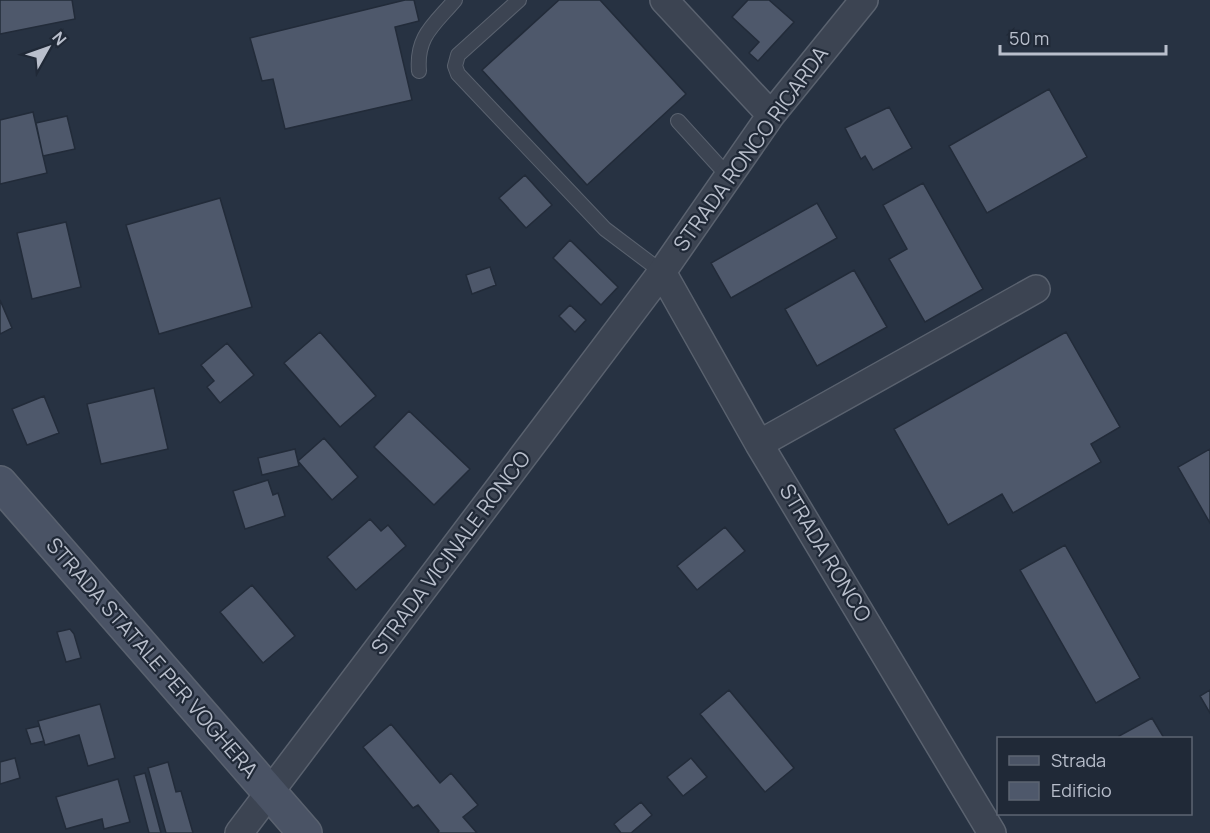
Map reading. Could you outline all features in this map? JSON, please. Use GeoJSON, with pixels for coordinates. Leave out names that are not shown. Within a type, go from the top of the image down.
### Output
{"type":"FeatureCollection","features":[{"type":"Feature","properties":{"kind":"main road","name":"STRADA STATALE PER VOGHERA"},"geometry":{"type":"LineString","coordinates":[[0,483],[305,833]]}},
{"type":"Feature","properties":{"kind":"street"},"geometry":{"type":"LineString","coordinates":[[664,0],[771,115]]}},
{"type":"Feature","properties":{"kind":"street","name":"STRADA RONCO RICARDA"},"geometry":{"type":"LineString","coordinates":[[662,272],[771,115],[864,0]]}},
{"type":"Feature","properties":{"kind":"street","name":"STRADA RONCO"},"geometry":{"type":"LineString","coordinates":[[662,272],[759,444],[992,833]]}},
{"type":"Feature","properties":{"kind":"street","name":"STRADA VICINALE RONCO"},"geometry":{"type":"LineString","coordinates":[[239,833],[271,794],[662,272]]}},
{"type":"Feature","properties":{"kind":"street"},"geometry":{"type":"LineString","coordinates":[[759,444],[1036,289]]}},
{"type":"Feature","properties":{"kind":"lane"},"geometry":{"type":"LineString","coordinates":[[419,71],[417,52],[421,41],[455,0]]}},
{"type":"Feature","properties":{"kind":"lane"},"geometry":{"type":"LineString","coordinates":[[519,0],[459,55],[455,66],[458,74],[605,229],[662,272]]}},
{"type":"Feature","properties":{"kind":"lane"},"geometry":{"type":"LineString","coordinates":[[678,121],[728,176]]}},
{"type":"Feature","properties":{"kind":"building"},"geometry":{"type":"Polygon","coordinates":[[[0,0],[72,0],[75,19],[0,34],[0,0]]]}},
{"type":"Feature","properties":{"kind":"building"},"geometry":{"type":"Polygon","coordinates":[[[405,0],[414,0],[419,21],[395,27],[412,100],[285,129],[273,79],[262,81],[250,38],[405,0]]]}},
{"type":"Feature","properties":{"kind":"building"},"geometry":{"type":"Polygon","coordinates":[[[559,0],[600,0],[686,94],[587,185],[482,70],[559,0]]]}},
{"type":"Feature","properties":{"kind":"building"},"geometry":{"type":"Polygon","coordinates":[[[748,0],[769,0],[794,22],[758,61],[749,53],[759,42],[732,17],[748,0]]]}},
{"type":"Feature","properties":{"kind":"building"},"geometry":{"type":"Polygon","coordinates":[[[1049,89],[1087,157],[987,213],[949,146],[1049,89]]]}},
{"type":"Feature","properties":{"kind":"building"},"geometry":{"type":"Polygon","coordinates":[[[889,107],[912,148],[873,170],[865,156],[861,159],[845,128],[889,107]]]}},
{"type":"Feature","properties":{"kind":"building"},"geometry":{"type":"Polygon","coordinates":[[[33,112],[47,173],[0,184],[0,120],[33,112]]]}},
{"type":"Feature","properties":{"kind":"building"},"geometry":{"type":"Polygon","coordinates":[[[67,116],[75,149],[43,156],[36,123],[67,116]]]}},
{"type":"Feature","properties":{"kind":"building"},"geometry":{"type":"Polygon","coordinates":[[[525,175],[552,205],[526,228],[499,198],[525,175]]]}},
{"type":"Feature","properties":{"kind":"building"},"geometry":{"type":"Polygon","coordinates":[[[923,183],[983,289],[925,322],[889,259],[907,249],[883,205],[923,183]]]}},
{"type":"Feature","properties":{"kind":"building"},"geometry":{"type":"Polygon","coordinates":[[[220,198],[252,307],[159,334],[126,225],[220,198]]]}},
{"type":"Feature","properties":{"kind":"building"},"geometry":{"type":"Polygon","coordinates":[[[817,203],[837,238],[731,298],[711,263],[817,203]]]}},
{"type":"Feature","properties":{"kind":"building"},"geometry":{"type":"Polygon","coordinates":[[[66,222],[81,287],[32,299],[17,233],[66,222]]]}},
{"type":"Feature","properties":{"kind":"building"},"geometry":{"type":"Polygon","coordinates":[[[570,240],[618,287],[601,305],[553,258],[570,240]]]}},
{"type":"Feature","properties":{"kind":"building"},"geometry":{"type":"Polygon","coordinates":[[[490,267],[496,285],[472,294],[466,275],[490,267]]]}},
{"type":"Feature","properties":{"kind":"building"},"geometry":{"type":"Polygon","coordinates":[[[854,270],[887,327],[817,366],[785,309],[854,270]]]}},
{"type":"Feature","properties":{"kind":"building"},"geometry":{"type":"Polygon","coordinates":[[[0,300],[12,328],[0,334],[0,300]]]}},
{"type":"Feature","properties":{"kind":"building"},"geometry":{"type":"Polygon","coordinates":[[[570,305],[586,320],[575,332],[559,316],[570,305]]]}},
{"type":"Feature","properties":{"kind":"building"},"geometry":{"type":"Polygon","coordinates":[[[320,332],[376,396],[340,427],[284,363],[320,332]]]}},
{"type":"Feature","properties":{"kind":"building"},"geometry":{"type":"Polygon","coordinates":[[[1066,332],[1120,427],[1091,444],[1101,462],[1013,513],[1002,494],[948,525],[894,429],[1066,332]]]}},
{"type":"Feature","properties":{"kind":"building"},"geometry":{"type":"Polygon","coordinates":[[[227,343],[254,375],[220,403],[207,387],[214,381],[201,365],[227,343]]]}},
{"type":"Feature","properties":{"kind":"building"},"geometry":{"type":"Polygon","coordinates":[[[154,388],[168,449],[101,464],[87,404],[154,388]]]}},
{"type":"Feature","properties":{"kind":"building"},"geometry":{"type":"Polygon","coordinates":[[[44,396],[59,433],[27,445],[12,409],[44,396]]]}},
{"type":"Feature","properties":{"kind":"building"},"geometry":{"type":"Polygon","coordinates":[[[409,411],[470,469],[434,505],[374,447],[409,411]]]}},
{"type":"Feature","properties":{"kind":"building"},"geometry":{"type":"Polygon","coordinates":[[[324,438],[358,477],[332,500],[298,461],[324,438]]]}},
{"type":"Feature","properties":{"kind":"building"},"geometry":{"type":"Polygon","coordinates":[[[295,449],[299,466],[262,475],[258,458],[295,449]]]}},
{"type":"Feature","properties":{"kind":"building"},"geometry":{"type":"Polygon","coordinates":[[[1210,449],[1210,523],[1178,467],[1210,449]]]}},
{"type":"Feature","properties":{"kind":"building"},"geometry":{"type":"Polygon","coordinates":[[[268,480],[273,495],[278,493],[285,516],[245,529],[233,491],[268,480]]]}},
{"type":"Feature","properties":{"kind":"building"},"geometry":{"type":"Polygon","coordinates":[[[370,519],[381,531],[388,525],[406,546],[356,590],[327,557],[370,519]]]}},
{"type":"Feature","properties":{"kind":"building"},"geometry":{"type":"Polygon","coordinates":[[[725,527],[745,551],[697,590],[677,566],[725,527]]]}},
{"type":"Feature","properties":{"kind":"building"},"geometry":{"type":"Polygon","coordinates":[[[1065,545],[1140,678],[1096,703],[1020,570],[1065,545]]]}},
{"type":"Feature","properties":{"kind":"building"},"geometry":{"type":"Polygon","coordinates":[[[252,585],[295,636],[263,663],[220,612],[252,585]]]}},
{"type":"Feature","properties":{"kind":"building"},"geometry":{"type":"Polygon","coordinates":[[[70,629],[74,634],[81,658],[66,662],[57,632],[70,629]]]}},
{"type":"Feature","properties":{"kind":"building"},"geometry":{"type":"Polygon","coordinates":[[[729,690],[794,768],[765,792],[700,714],[729,690]]]}},
{"type":"Feature","properties":{"kind":"building"},"geometry":{"type":"Polygon","coordinates":[[[1210,690],[1210,713],[1200,696],[1210,690]]]}},
{"type":"Feature","properties":{"kind":"building"},"geometry":{"type":"Polygon","coordinates":[[[100,704],[115,758],[88,766],[79,735],[45,745],[38,721],[100,704]]]}},
{"type":"Feature","properties":{"kind":"building"},"geometry":{"type":"Polygon","coordinates":[[[1152,718],[1163,737],[1120,737],[1152,718]]]}},
{"type":"Feature","properties":{"kind":"building"},"geometry":{"type":"Polygon","coordinates":[[[391,724],[440,783],[451,773],[478,805],[463,817],[477,833],[437,833],[439,831],[418,805],[413,808],[363,747],[391,724]]]}},
{"type":"Feature","properties":{"kind":"building"},"geometry":{"type":"Polygon","coordinates":[[[39,726],[44,741],[31,744],[26,729],[39,726]]]}},
{"type":"Feature","properties":{"kind":"building"},"geometry":{"type":"Polygon","coordinates":[[[15,758],[20,778],[0,784],[0,762],[15,758]]]}},
{"type":"Feature","properties":{"kind":"building"},"geometry":{"type":"Polygon","coordinates":[[[691,758],[707,777],[683,796],[667,777],[691,758]]]}},
{"type":"Feature","properties":{"kind":"building"},"geometry":{"type":"Polygon","coordinates":[[[168,762],[176,792],[181,791],[193,833],[166,833],[148,768],[168,762]]]}},
{"type":"Feature","properties":{"kind":"building"},"geometry":{"type":"Polygon","coordinates":[[[145,773],[161,833],[149,833],[134,776],[145,773]]]}},
{"type":"Feature","properties":{"kind":"building"},"geometry":{"type":"Polygon","coordinates":[[[118,779],[130,822],[104,829],[102,819],[66,829],[56,797],[118,779]]]}},
{"type":"Feature","properties":{"kind":"building"},"geometry":{"type":"Polygon","coordinates":[[[641,802],[652,815],[631,833],[621,833],[614,824],[641,802]]]}}]}
